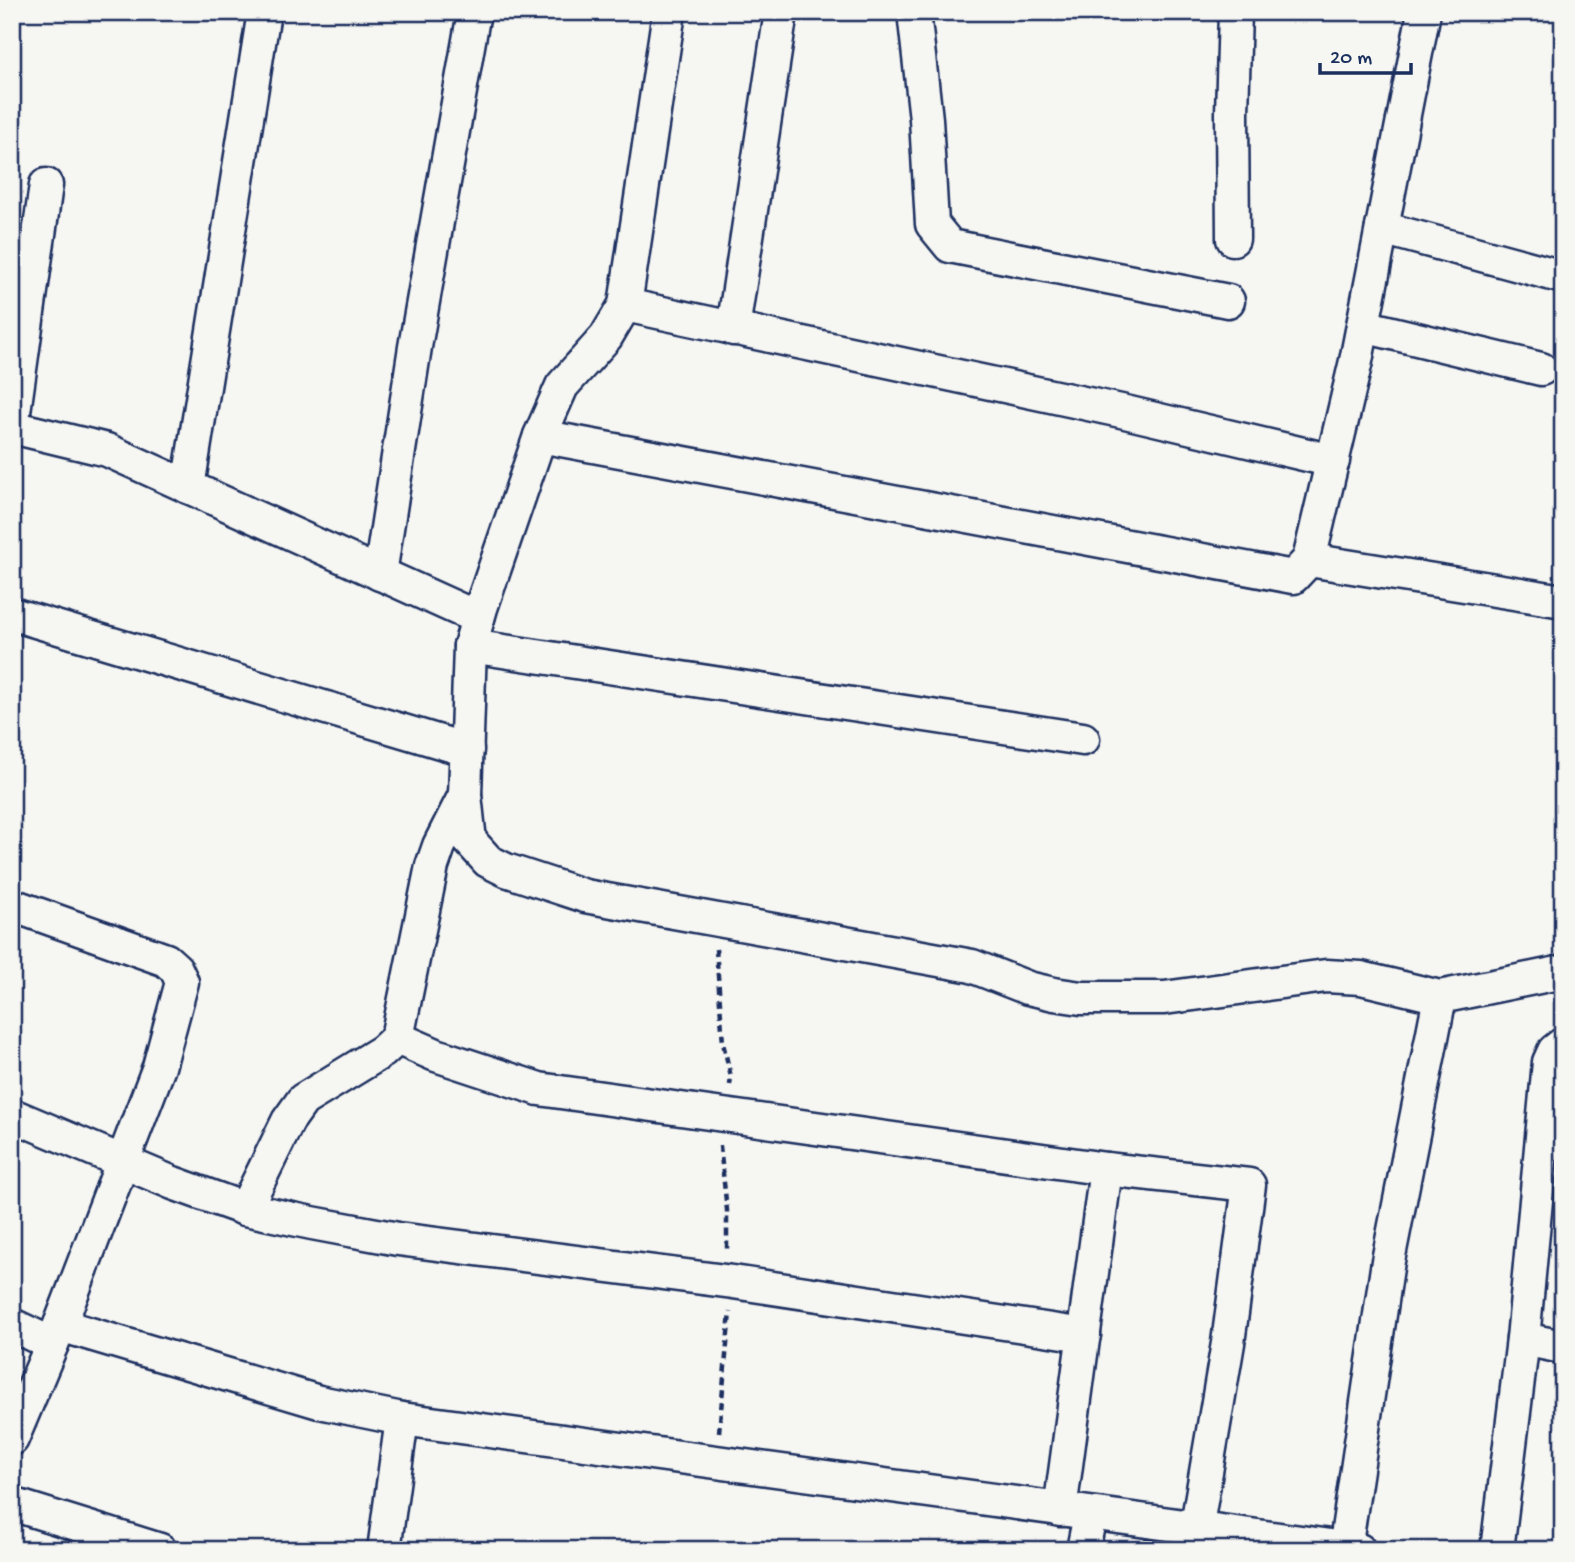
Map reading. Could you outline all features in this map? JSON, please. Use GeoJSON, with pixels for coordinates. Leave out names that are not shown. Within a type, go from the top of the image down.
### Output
{"type":"FeatureCollection","features":[{"type":"Feature","properties":{"kind":"street"},"geometry":{"type":"LineString","coordinates":[[188,487],[264,12]]}},
{"type":"Feature","properties":{"kind":"street"},"geometry":{"type":"LineString","coordinates":[[380,574],[415,347],[474,12]]}},
{"type":"Feature","properties":{"kind":"street"},"geometry":{"type":"LineString","coordinates":[[669,12],[625,304],[606,337],[562,386],[540,436],[474,632],[465,795],[470,841],[488,862],[584,896],[972,966],[1028,988],[1081,998],[1164,998],[1326,976],[1361,978],[1440,997],[1563,972]]}},
{"type":"Feature","properties":{"kind":"street"},"geometry":{"type":"LineString","coordinates":[[733,329],[781,12]]}},
{"type":"Feature","properties":{"kind":"street"},"geometry":{"type":"LineString","coordinates":[[914,12],[926,118],[932,224],[950,246],[1228,301]]}},
{"type":"Feature","properties":{"kind":"street"},"geometry":{"type":"LineString","coordinates":[[1233,239],[1232,113],[1235,12]]}},
{"type":"Feature","properties":{"kind":"street"},"geometry":{"type":"LineString","coordinates":[[540,436],[1293,577],[1309,560],[1333,461],[1363,327],[1424,12]]}},
{"type":"Feature","properties":{"kind":"street"},"geometry":{"type":"LineString","coordinates":[[46,185],[12,426],[107,450],[380,574],[474,632],[1083,739]]}},
{"type":"Feature","properties":{"kind":"street"},"geometry":{"type":"LineString","coordinates":[[1382,228],[1563,277]]}},
{"type":"Feature","properties":{"kind":"street"},"geometry":{"type":"LineString","coordinates":[[625,304],[1121,411],[1333,461]]}},
{"type":"Feature","properties":{"kind":"street"},"geometry":{"type":"LineString","coordinates":[[1363,327],[1541,369]]}},
{"type":"Feature","properties":{"kind":"street"},"geometry":{"type":"LineString","coordinates":[[1309,560],[1563,601]]}},
{"type":"Feature","properties":{"kind":"street"},"geometry":{"type":"LineString","coordinates":[[12,614],[467,750]]}},
{"type":"Feature","properties":{"kind":"street"},"geometry":{"type":"LineString","coordinates":[[245,1209],[288,1122],[303,1100],[383,1051],[397,1038],[432,866],[465,795]]}},
{"type":"Feature","properties":{"kind":"street"},"geometry":{"type":"LineString","coordinates":[[12,905],[166,960],[176,969],[182,982],[159,1068],[56,1334],[12,1439]]}},
{"type":"Feature","properties":{"kind":"street"},"geometry":{"type":"LineString","coordinates":[[12,1325],[319,1402],[402,1419],[1075,1513],[1194,1539],[1350,1549],[1388,1261],[1440,997]]}},
{"type":"Feature","properties":{"kind":"street"},"geometry":{"type":"LineString","coordinates":[[397,1038],[436,1055],[539,1089],[1106,1169],[1249,1185],[1228,1343],[1194,1539]]}},
{"type":"Feature","properties":{"kind":"street"},"geometry":{"type":"LineString","coordinates":[[1497,1550],[1522,1339],[1549,1062],[1554,1051],[1563,1044]]}},
{"type":"Feature","properties":{"kind":"street"},"geometry":{"type":"LineString","coordinates":[[12,1115],[173,1184],[245,1209],[398,1239],[733,1282],[1084,1335]]}},
{"type":"Feature","properties":{"kind":"street"},"geometry":{"type":"LineString","coordinates":[[1083,1550],[1075,1513],[1084,1335],[1106,1169]]}},
{"type":"Feature","properties":{"kind":"street"},"geometry":{"type":"LineString","coordinates":[[1522,1339],[1563,1347]]}},
{"type":"Feature","properties":{"kind":"street"},"geometry":{"type":"LineString","coordinates":[[384,1550],[402,1419]]}},
{"type":"Feature","properties":{"kind":"street"},"geometry":{"type":"LineString","coordinates":[[12,1504],[160,1550]]}},
{"type":"Feature","properties":{"kind":"path"},"geometry":{"type":"LineString","coordinates":[[714,920],[723,1044],[731,1077],[719,1150],[727,1210],[727,1269],[733,1282],[716,1463]]}}]}
